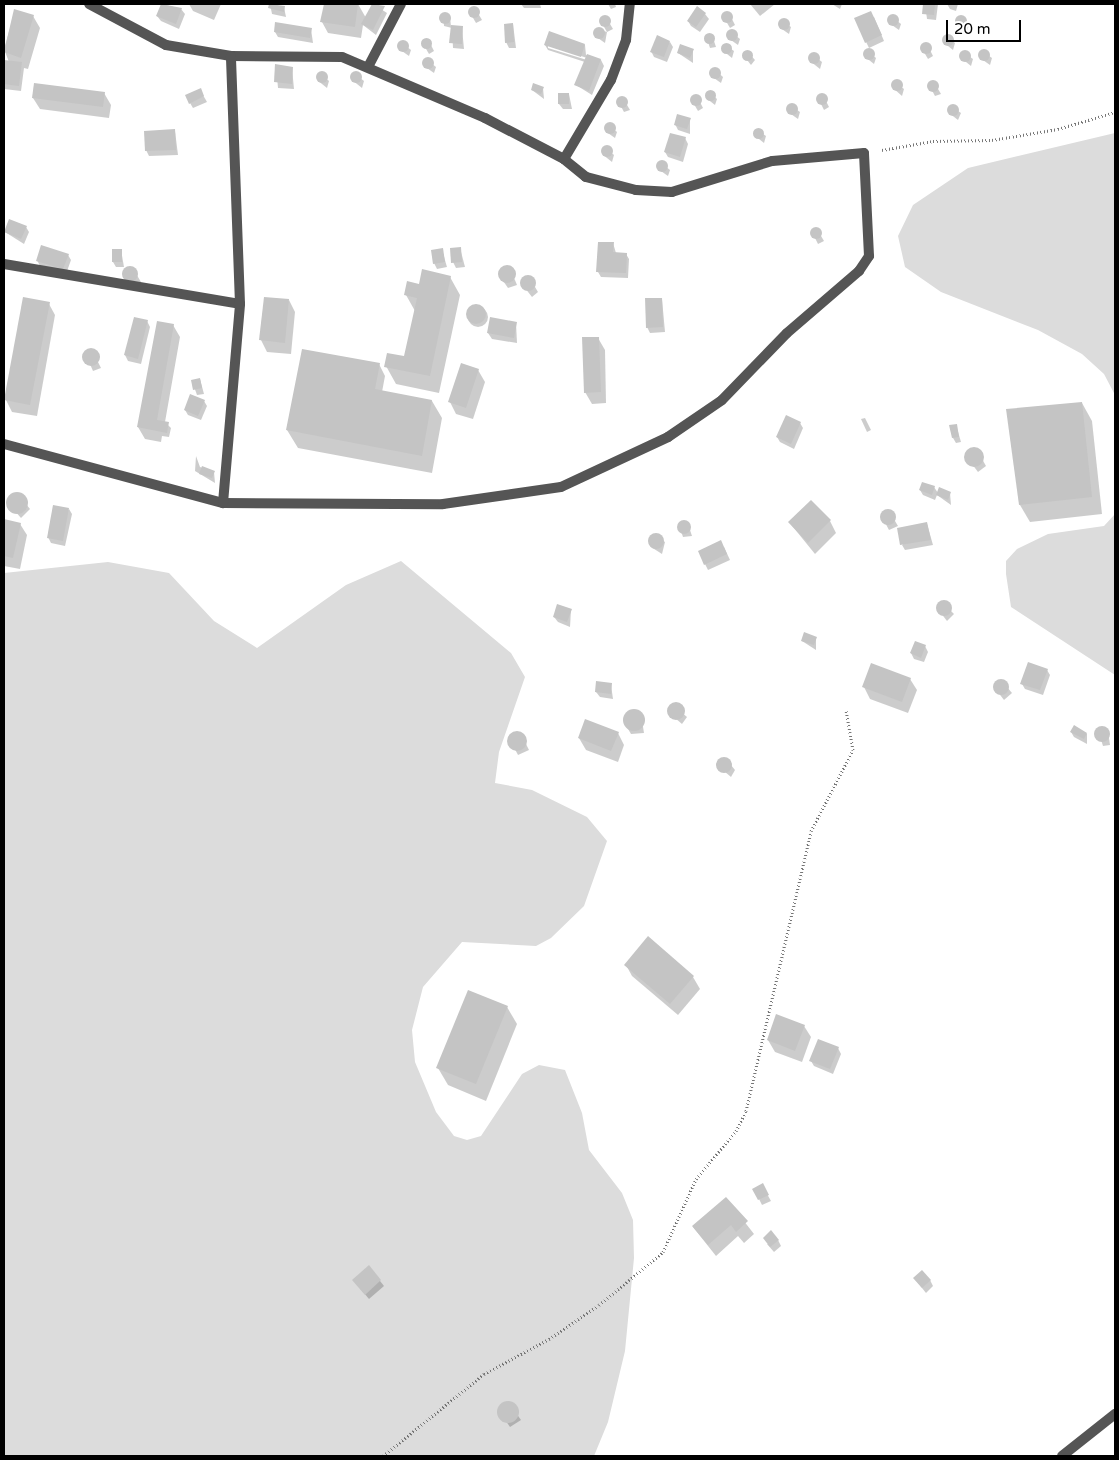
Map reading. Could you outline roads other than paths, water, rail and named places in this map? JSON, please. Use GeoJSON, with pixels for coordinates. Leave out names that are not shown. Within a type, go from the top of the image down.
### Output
{"type":"FeatureCollection","features":[{"type":"Feature","properties":{"kind":"street"},"geometry":{"type":"LineString","coordinates":[[4,444],[223,503],[366,506],[511,497],[561,487],[668,437],[722,400],[787,332],[859,271],[869,256],[871,238],[864,153],[772,160],[672,192],[596,182],[564,159],[368,67],[342,57],[313,54],[231,56],[166,45],[89,4]]}},
{"type":"Feature","properties":{"kind":"street"},"geometry":{"type":"LineString","coordinates":[[368,67],[401,4]]}},
{"type":"Feature","properties":{"kind":"street"},"geometry":{"type":"LineString","coordinates":[[564,159],[611,80],[626,40],[630,4]]}},
{"type":"Feature","properties":{"kind":"street"},"geometry":{"type":"LineString","coordinates":[[223,503],[240,304],[231,56]]}},
{"type":"Feature","properties":{"kind":"street"},"geometry":{"type":"LineString","coordinates":[[4,264],[240,304]]}},
{"type":"Feature","properties":{"kind":"street"},"geometry":{"type":"LineString","coordinates":[[1062,1456],[1115,1414]]}}]}
